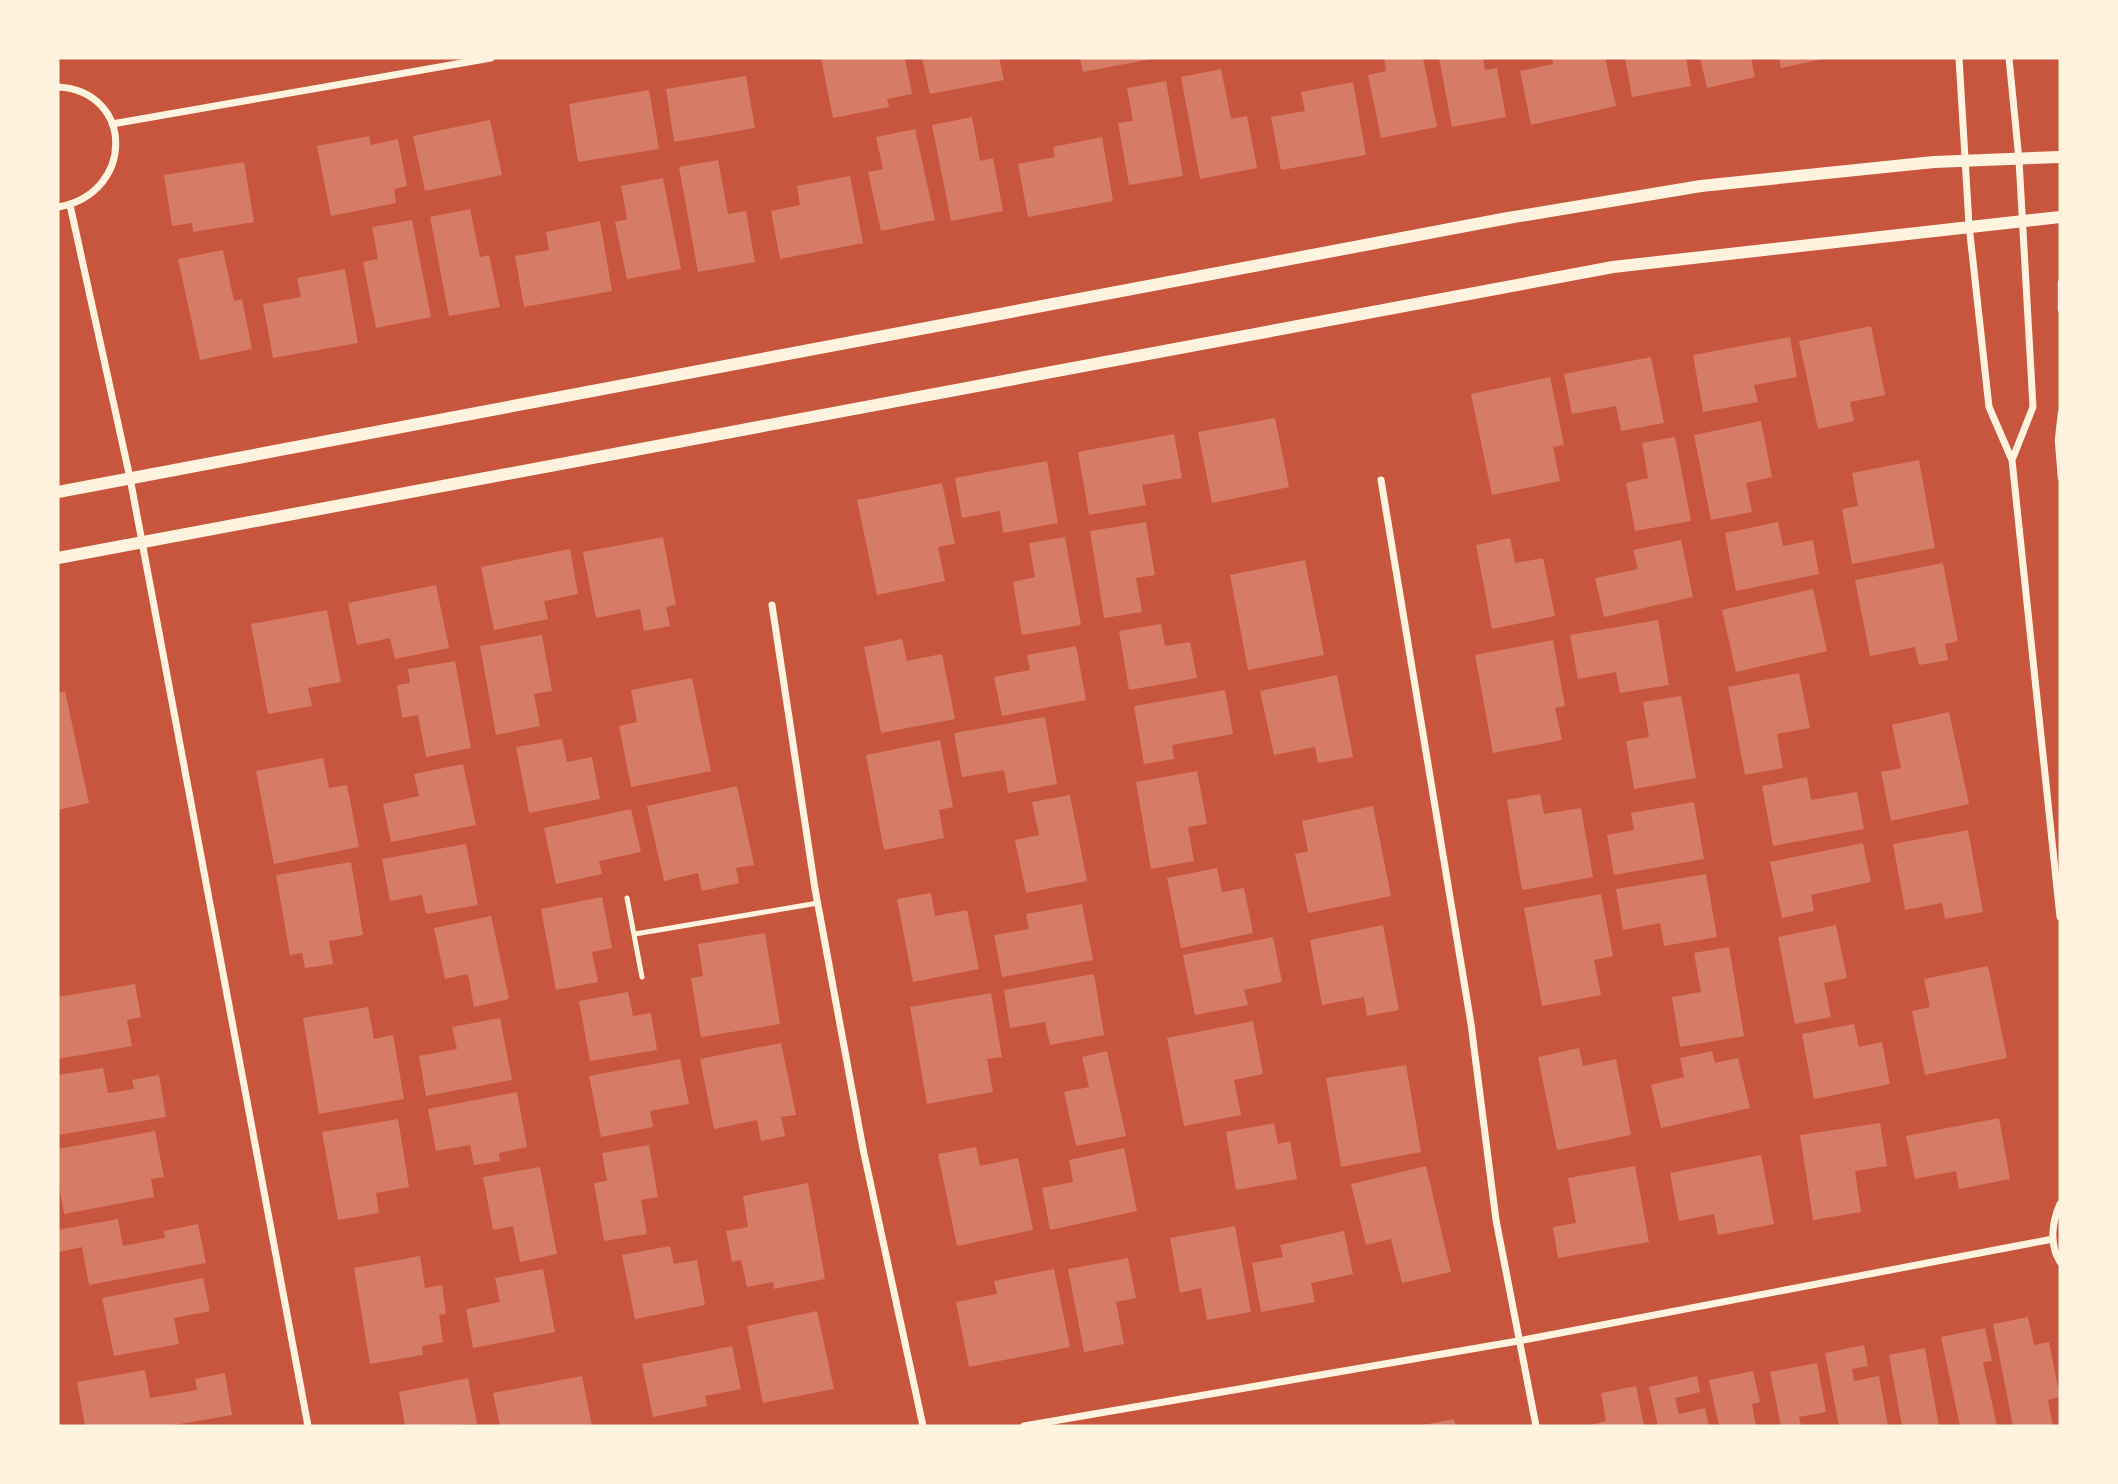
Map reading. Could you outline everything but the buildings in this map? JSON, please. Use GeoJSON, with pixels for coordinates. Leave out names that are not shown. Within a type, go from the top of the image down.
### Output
{"type":"FeatureCollection","features":[{"type":"Feature","properties":{"kind":"street"},"geometry":{"type":"LineString","coordinates":[[112,124],[491,58]]}},
{"type":"Feature","properties":{"kind":"street"},"geometry":{"type":"LineString","coordinates":[[1959,58],[1969,225],[1989,407],[2012,460],[2060,917]]}},
{"type":"Feature","properties":{"kind":"street"},"geometry":{"type":"LineString","coordinates":[[2009,58],[2019,160],[2033,407],[2012,460]]}},
{"type":"Feature","properties":{"kind":"street"},"geometry":{"type":"LineString","coordinates":[[58,86],[81,92],[94,100],[112,124],[116,144],[113,165],[104,183],[89,197],[58,207]]}},
{"type":"Feature","properties":{"kind":"street"},"geometry":{"type":"LineString","coordinates":[[58,492],[1508,218],[1701,186],[1964,160],[2060,157]]}},
{"type":"Feature","properties":{"kind":"street"},"geometry":{"type":"LineString","coordinates":[[70,205],[130,478],[308,1426]]}},
{"type":"Feature","properties":{"kind":"street"},"geometry":{"type":"LineString","coordinates":[[58,558],[1613,267],[2022,219],[2060,217]]}},
{"type":"Feature","properties":{"kind":"street"},"geometry":{"type":"LineString","coordinates":[[1381,480],[1469,1011],[1496,1220],[1536,1426]]}},
{"type":"Feature","properties":{"kind":"street"},"geometry":{"type":"LineString","coordinates":[[772,605],[818,903],[863,1149],[923,1426]]}},
{"type":"Feature","properties":{"kind":"street"},"geometry":{"type":"LineString","coordinates":[[2060,1204],[2054,1222],[2053,1239],[2060,1262]]}},
{"type":"Feature","properties":{"kind":"street"},"geometry":{"type":"LineString","coordinates":[[1024,1426],[1518,1341],[2053,1239]]}},
{"type":"Feature","properties":{"kind":"lane"},"geometry":{"type":"LineString","coordinates":[[627,898],[642,977]]}},
{"type":"Feature","properties":{"kind":"lane"},"geometry":{"type":"LineString","coordinates":[[635,934],[818,903]]}},
{"type":"Feature","properties":{"kind":"path"},"geometry":{"type":"LineString","coordinates":[[2060,282],[2060,310]]}},
{"type":"Feature","properties":{"kind":"path"},"geometry":{"type":"LineString","coordinates":[[2060,413],[2057,440],[2060,478]]}}]}
